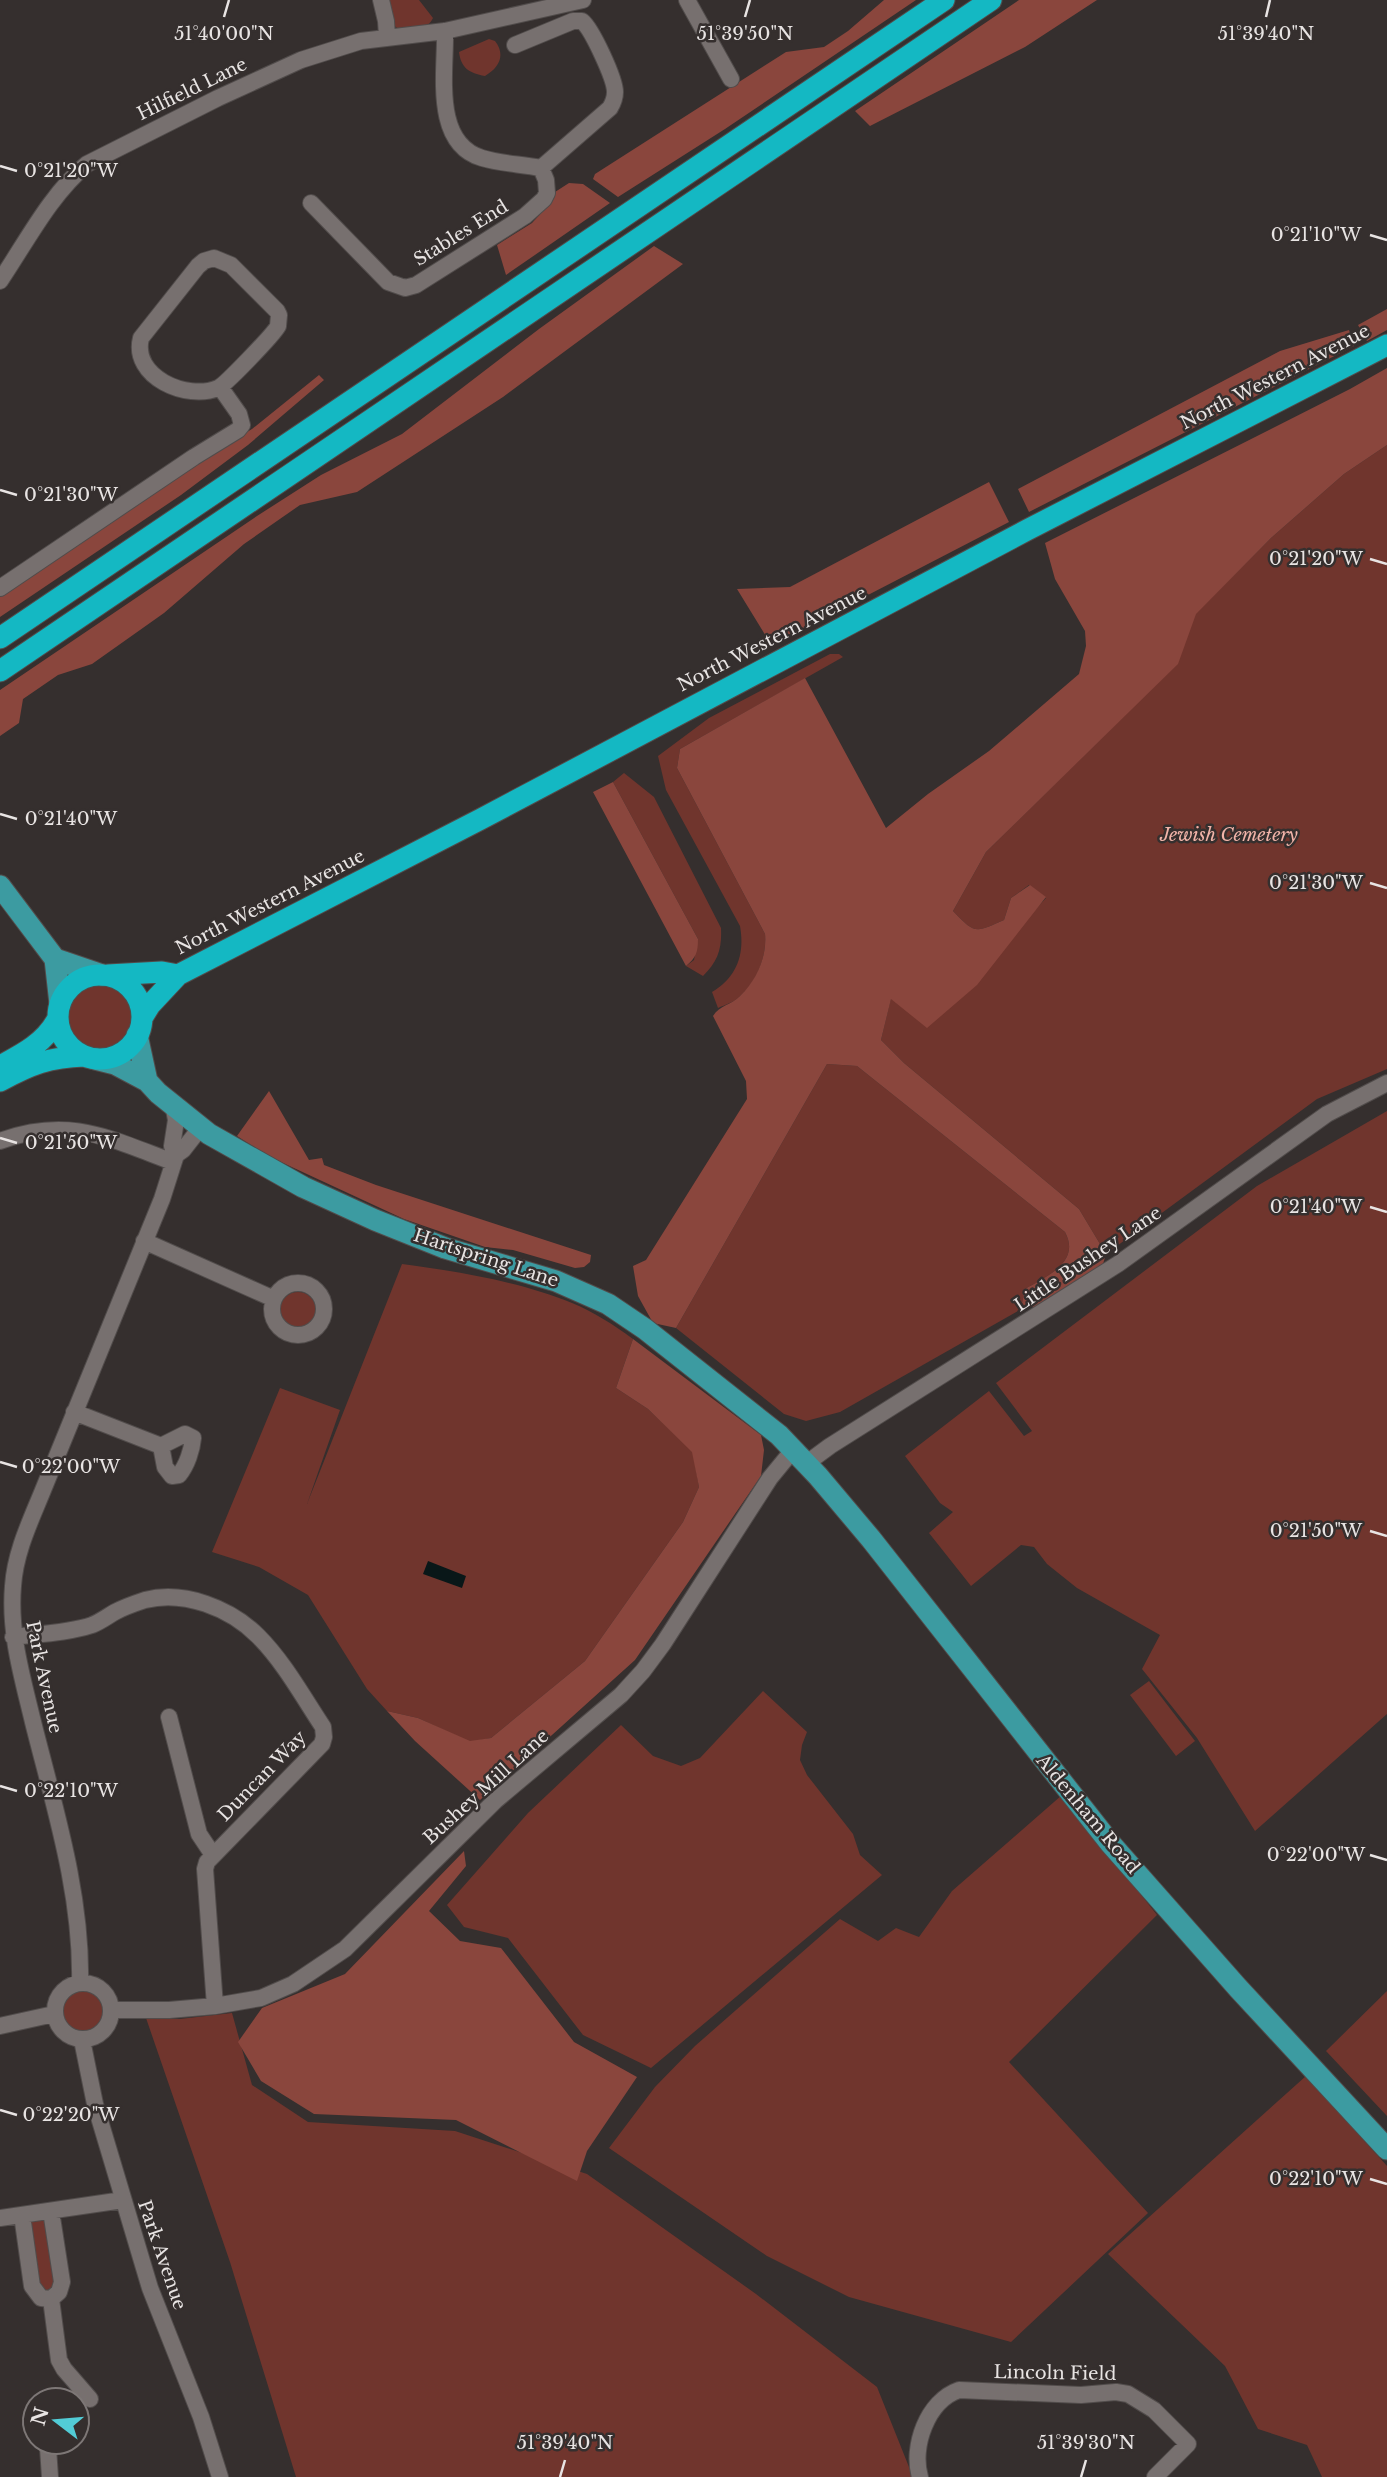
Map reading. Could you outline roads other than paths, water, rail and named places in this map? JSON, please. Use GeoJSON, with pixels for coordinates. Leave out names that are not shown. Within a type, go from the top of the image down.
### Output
{"type":"FeatureCollection","features":[{"type":"Feature","properties":{"kind":"highway"},"geometry":{"type":"LineString","coordinates":[[0,638],[944,0]]}},
{"type":"Feature","properties":{"kind":"highway"},"geometry":{"type":"LineString","coordinates":[[0,671],[990,0]]}},
{"type":"Feature","properties":{"kind":"highway","name":"North Western Avenue"},"geometry":{"type":"LineString","coordinates":[[139,1026],[150,1006],[178,975],[481,819],[1027,530],[1387,345]]}},
{"type":"Feature","properties":{"kind":"highway","name":"North Western Avenue"},"geometry":{"type":"LineString","coordinates":[[104,975],[162,972],[178,975]]}},
{"type":"Feature","properties":{"kind":"highway"},"geometry":{"type":"LineString","coordinates":[[0,1066],[40,1041],[51,1030],[70,987],[89,976],[104,975],[126,984],[140,1004],[139,1026],[121,1053],[113,1056],[59,1056],[41,1061],[0,1081]]}},
{"type":"Feature","properties":{"kind":"highway"},"geometry":{"type":"LineString","coordinates":[[59,1011],[60,1030],[66,1041],[90,1057]]}},
{"type":"Feature","properties":{"kind":"main road"},"geometry":{"type":"LineString","coordinates":[[0,886],[55,959],[59,1011]]}},
{"type":"Feature","properties":{"kind":"main road"},"geometry":{"type":"LineString","coordinates":[[55,959],[104,975]]}},
{"type":"Feature","properties":{"kind":"main road"},"geometry":{"type":"LineString","coordinates":[[139,1026],[147,1081]]}},
{"type":"Feature","properties":{"kind":"main road","name":"Hartspring Lane"},"geometry":{"type":"LineString","coordinates":[[90,1057],[115,1064],[147,1081],[222,1142],[303,1187],[445,1248],[556,1281],[608,1304],[645,1329],[779,1435],[800,1457]]}},
{"type":"Feature","properties":{"kind":"main road","name":"Aldenham Road"},"geometry":{"type":"LineString","coordinates":[[800,1457],[871,1539],[1110,1843],[1238,1988],[1387,2149]]}},
{"type":"Feature","properties":{"kind":"street"},"geometry":{"type":"LineString","coordinates":[[381,0],[387,37]]}},
{"type":"Feature","properties":{"kind":"street","name":"Hilfield Lane"},"geometry":{"type":"LineString","coordinates":[[0,281],[73,175],[88,164],[218,98],[301,60],[362,41],[445,31],[583,0]]}},
{"type":"Feature","properties":{"kind":"street"},"geometry":{"type":"LineString","coordinates":[[687,0],[731,79]]}},
{"type":"Feature","properties":{"kind":"street"},"geometry":{"type":"LineString","coordinates":[[445,31],[445,108],[453,135],[480,158],[541,168],[610,108],[615,90],[590,29],[582,21],[573,21],[515,45]]}},
{"type":"Feature","properties":{"kind":"street","name":"Stables End"},"geometry":{"type":"LineString","coordinates":[[312,203],[388,282],[405,288],[416,285],[524,216],[544,199],[547,192],[546,180],[541,168]]}},
{"type":"Feature","properties":{"kind":"street"},"geometry":{"type":"LineString","coordinates":[[214,257],[231,265],[279,315],[276,330],[220,387],[196,391],[167,384],[152,374],[139,353],[144,331],[198,266],[214,257]]}},
{"type":"Feature","properties":{"kind":"street"},"geometry":{"type":"LineString","coordinates":[[0,589],[238,430],[242,425],[239,414],[220,387]]}},
{"type":"Feature","properties":{"kind":"street","name":"Little Bushey Lane"},"geometry":{"type":"LineString","coordinates":[[800,1457],[830,1446],[1118,1264],[1327,1114],[1387,1083]]}},
{"type":"Feature","properties":{"kind":"street","name":"Park Avenue"},"geometry":{"type":"LineString","coordinates":[[80,1982],[80,1950],[66,1859],[8,1631],[13,1583],[22,1544],[162,1199],[174,1158],[172,1146],[176,1120],[173,1104]]}},
{"type":"Feature","properties":{"kind":"street","name":"Park Avenue"},"geometry":{"type":"LineString","coordinates":[[174,1158],[187,1147],[201,1127]]}},
{"type":"Feature","properties":{"kind":"street"},"geometry":{"type":"LineString","coordinates":[[0,1141],[28,1131],[59,1128],[93,1134],[174,1158]]}},
{"type":"Feature","properties":{"kind":"street"},"geometry":{"type":"LineString","coordinates":[[144,1241],[274,1299]]}},
{"type":"Feature","properties":{"kind":"street"},"geometry":{"type":"LineString","coordinates":[[74,1412],[161,1446]]}},
{"type":"Feature","properties":{"kind":"street","name":"Bushey Mill Lane"},"geometry":{"type":"LineString","coordinates":[[111,2010],[169,2010],[261,1998],[293,1984],[345,1949],[495,1801],[621,1695],[663,1644],[770,1478],[800,1457]]}},
{"type":"Feature","properties":{"kind":"street","name":"Duncan Way"},"geometry":{"type":"LineString","coordinates":[[8,1631],[94,1625],[117,1611],[146,1600],[165,1598],[204,1603],[223,1611],[257,1634],[272,1651],[323,1727],[324,1737],[322,1744],[213,1856]]}},
{"type":"Feature","properties":{"kind":"street"},"geometry":{"type":"LineString","coordinates":[[169,1717],[199,1834],[213,1856],[207,1861],[205,1869],[215,2006]]}},
{"type":"Feature","properties":{"kind":"street"},"geometry":{"type":"LineString","coordinates":[[80,1982],[101,1989],[111,2010],[108,2024],[102,2032],[82,2040],[66,2034],[54,2014],[59,1995],[66,1988],[80,1982]]}},
{"type":"Feature","properties":{"kind":"street"},"geometry":{"type":"LineString","coordinates":[[0,2026],[54,2014]]}},
{"type":"Feature","properties":{"kind":"street","name":"Park Avenue"},"geometry":{"type":"LineString","coordinates":[[82,2040],[95,2104],[150,2288],[201,2417],[220,2477]]}},
{"type":"Feature","properties":{"kind":"street"},"geometry":{"type":"LineString","coordinates":[[0,2218],[124,2200]]}},
{"type":"Feature","properties":{"kind":"street"},"geometry":{"type":"LineString","coordinates":[[22,2215],[32,2286],[41,2298],[51,2299],[59,2292],[62,2282],[51,2211]]}},
{"type":"Feature","properties":{"kind":"street"},"geometry":{"type":"LineString","coordinates":[[51,2299],[59,2360],[79,2386]]}},
{"type":"Feature","properties":{"kind":"street","name":"Lincoln Field"},"geometry":{"type":"LineString","coordinates":[[920,2477],[916,2454],[929,2418],[944,2397],[959,2390],[1081,2395],[1116,2392],[1128,2394],[1154,2410],[1188,2444],[1155,2477]]}},
{"type":"Feature","properties":{"kind":"street"},"geometry":{"type":"LineString","coordinates":[[49,2456],[50,2477]]}},
{"type":"Feature","properties":{"kind":"park label","name":"Jewish Cemetery"},"geometry":{"type":"Point","coordinates":[1229,835]}}]}
